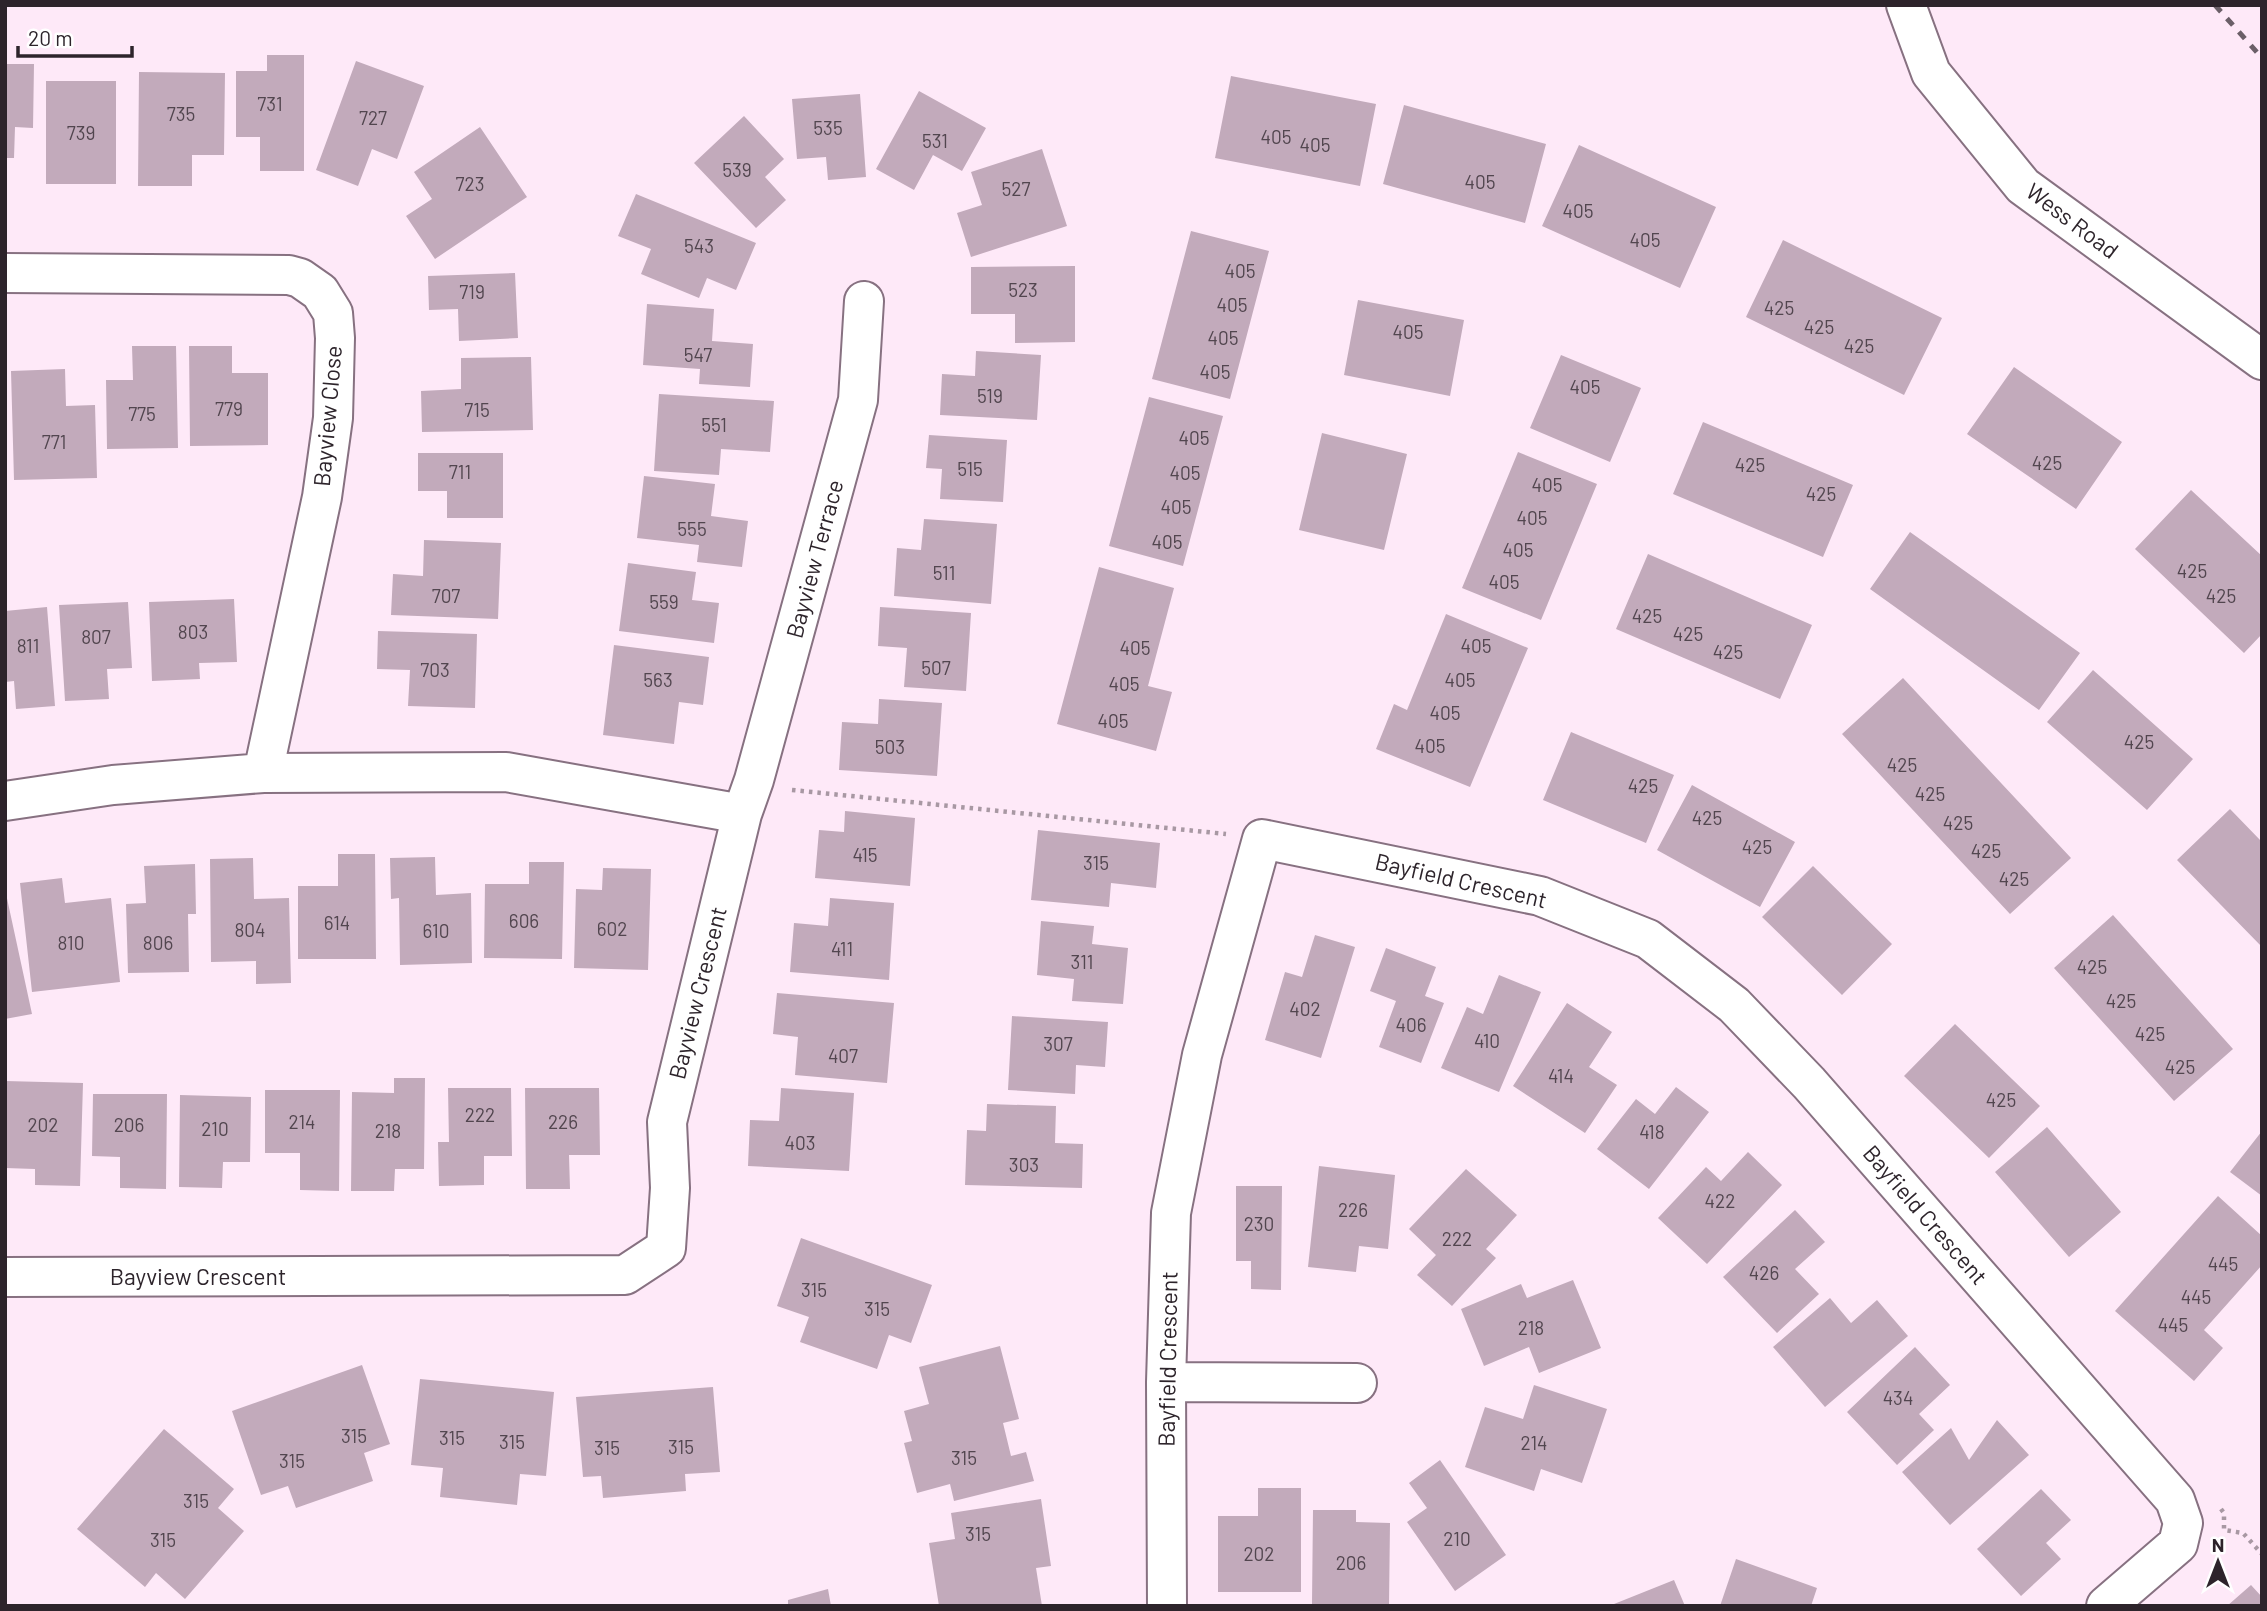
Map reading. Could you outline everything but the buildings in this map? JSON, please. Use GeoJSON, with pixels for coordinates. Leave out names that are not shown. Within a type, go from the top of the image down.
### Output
{"type":"FeatureCollection","features":[{"type":"Feature","properties":{"kind":"street","name":"Wess Road"},"geometry":{"type":"LineString","coordinates":[[1906,5],[1931,73],[2023,186],[2262,360]]}},
{"type":"Feature","properties":{"kind":"street","name":"Bayview Close"},"geometry":{"type":"LineString","coordinates":[[5,273],[289,275],[300,278],[320,292],[333,313],[333,418],[322,497],[263,773]]}},
{"type":"Feature","properties":{"kind":"street","name":"Bayview Terrace"},"geometry":{"type":"LineString","coordinates":[[748,797],[858,400],[864,301]]}},
{"type":"Feature","properties":{"kind":"street"},"geometry":{"type":"LineString","coordinates":[[5,801],[113,785],[263,773],[506,772],[748,797]]}},
{"type":"Feature","properties":{"kind":"street","name":"Bayview Crescent"},"geometry":{"type":"LineString","coordinates":[[5,1277],[625,1275],[666,1248],[670,1188],[667,1122],[748,797]]}},
{"type":"Feature","properties":{"kind":"street","name":"Bayfield Crescent"},"geometry":{"type":"LineString","coordinates":[[1167,1606],[1166,1382],[1171,1213],[1202,1055],[1262,839],[1540,896],[1648,939],[1734,1005],[1809,1083],[2175,1500],[2183,1523],[2178,1544],[2106,1606]]}},
{"type":"Feature","properties":{"kind":"street"},"geometry":{"type":"LineString","coordinates":[[1166,1382],[1357,1383]]}},
{"type":"Feature","properties":{"kind":"path"},"geometry":{"type":"LineString","coordinates":[[748,797],[786,789],[1225,834]]}},
{"type":"Feature","properties":{"kind":"path"},"geometry":{"type":"LineString","coordinates":[[2218,1506],[2224,1513],[2224,1530],[2243,1533],[2262,1554]]}},
{"type":"Feature","properties":{"kind":"railway"},"geometry":{"type":"LineString","coordinates":[[2215,5],[2262,58]]}}]}
